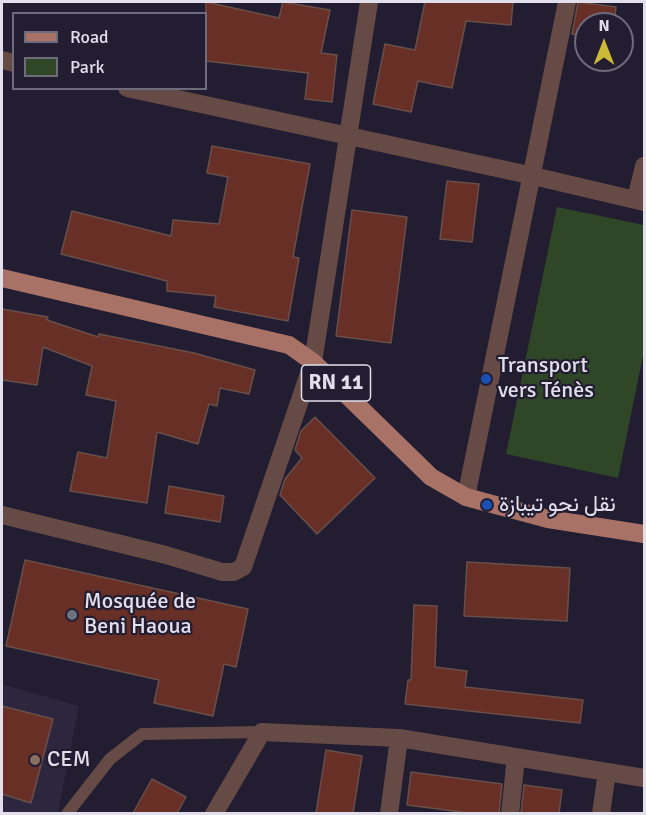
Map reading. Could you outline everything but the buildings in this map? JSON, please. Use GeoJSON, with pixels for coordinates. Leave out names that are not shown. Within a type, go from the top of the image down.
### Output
{"type":"FeatureCollection","features":[{"type":"Feature","properties":{"kind":"main road","name":"RN 11"},"geometry":{"type":"LineString","coordinates":[[2,278],[289,345],[314,362],[431,477],[466,497],[548,519],[645,534]]}},
{"type":"Feature","properties":{"kind":"street"},"geometry":{"type":"LineString","coordinates":[[2,515],[166,555],[222,572],[234,572],[243,567],[314,362],[369,2]]}},
{"type":"Feature","properties":{"kind":"street"},"geometry":{"type":"LineString","coordinates":[[466,497],[530,174],[567,2]]}},
{"type":"Feature","properties":{"kind":"street"},"geometry":{"type":"LineString","coordinates":[[136,90],[347,138],[530,174],[640,201],[645,166]]}},
{"type":"Feature","properties":{"kind":"street"},"geometry":{"type":"LineString","coordinates":[[214,813],[262,732],[399,738],[645,778]]}},
{"type":"Feature","properties":{"kind":"street"},"geometry":{"type":"LineString","coordinates":[[389,813],[399,738]]}},
{"type":"Feature","properties":{"kind":"street"},"geometry":{"type":"LineString","coordinates":[[510,813],[516,757]]}},
{"type":"Feature","properties":{"kind":"street"},"geometry":{"type":"LineString","coordinates":[[601,813],[607,772]]}},
{"type":"Feature","properties":{"kind":"lane"},"geometry":{"type":"LineString","coordinates":[[67,813],[110,759],[142,734],[262,732]]}},
{"type":"Feature","properties":{"kind":"shaded area","name":"CEM"},"geometry":{"type":"Polygon","coordinates":[[[2,684],[79,706],[58,813],[2,813],[2,684]]]}},
{"type":"Feature","properties":{"kind":"green space"},"geometry":{"type":"Polygon","coordinates":[[[557,207],[644,225],[644,351],[618,478],[506,454],[557,207]]]}},
{"type":"Feature","properties":{"kind":"place","name":"Transport vers Ténès"},"geometry":{"type":"Point","coordinates":[486,379]}},
{"type":"Feature","properties":{"kind":"place","name":"نقل نحو تيبازة"},"geometry":{"type":"Point","coordinates":[487,505]}},
{"type":"Feature","properties":{"kind":"place","name":"Mosquée de Beni Haoua"},"geometry":{"type":"Point","coordinates":[72,615]}},
{"type":"Feature","properties":{"kind":"place","name":"CEM"},"geometry":{"type":"Point","coordinates":[35,760]}}]}
